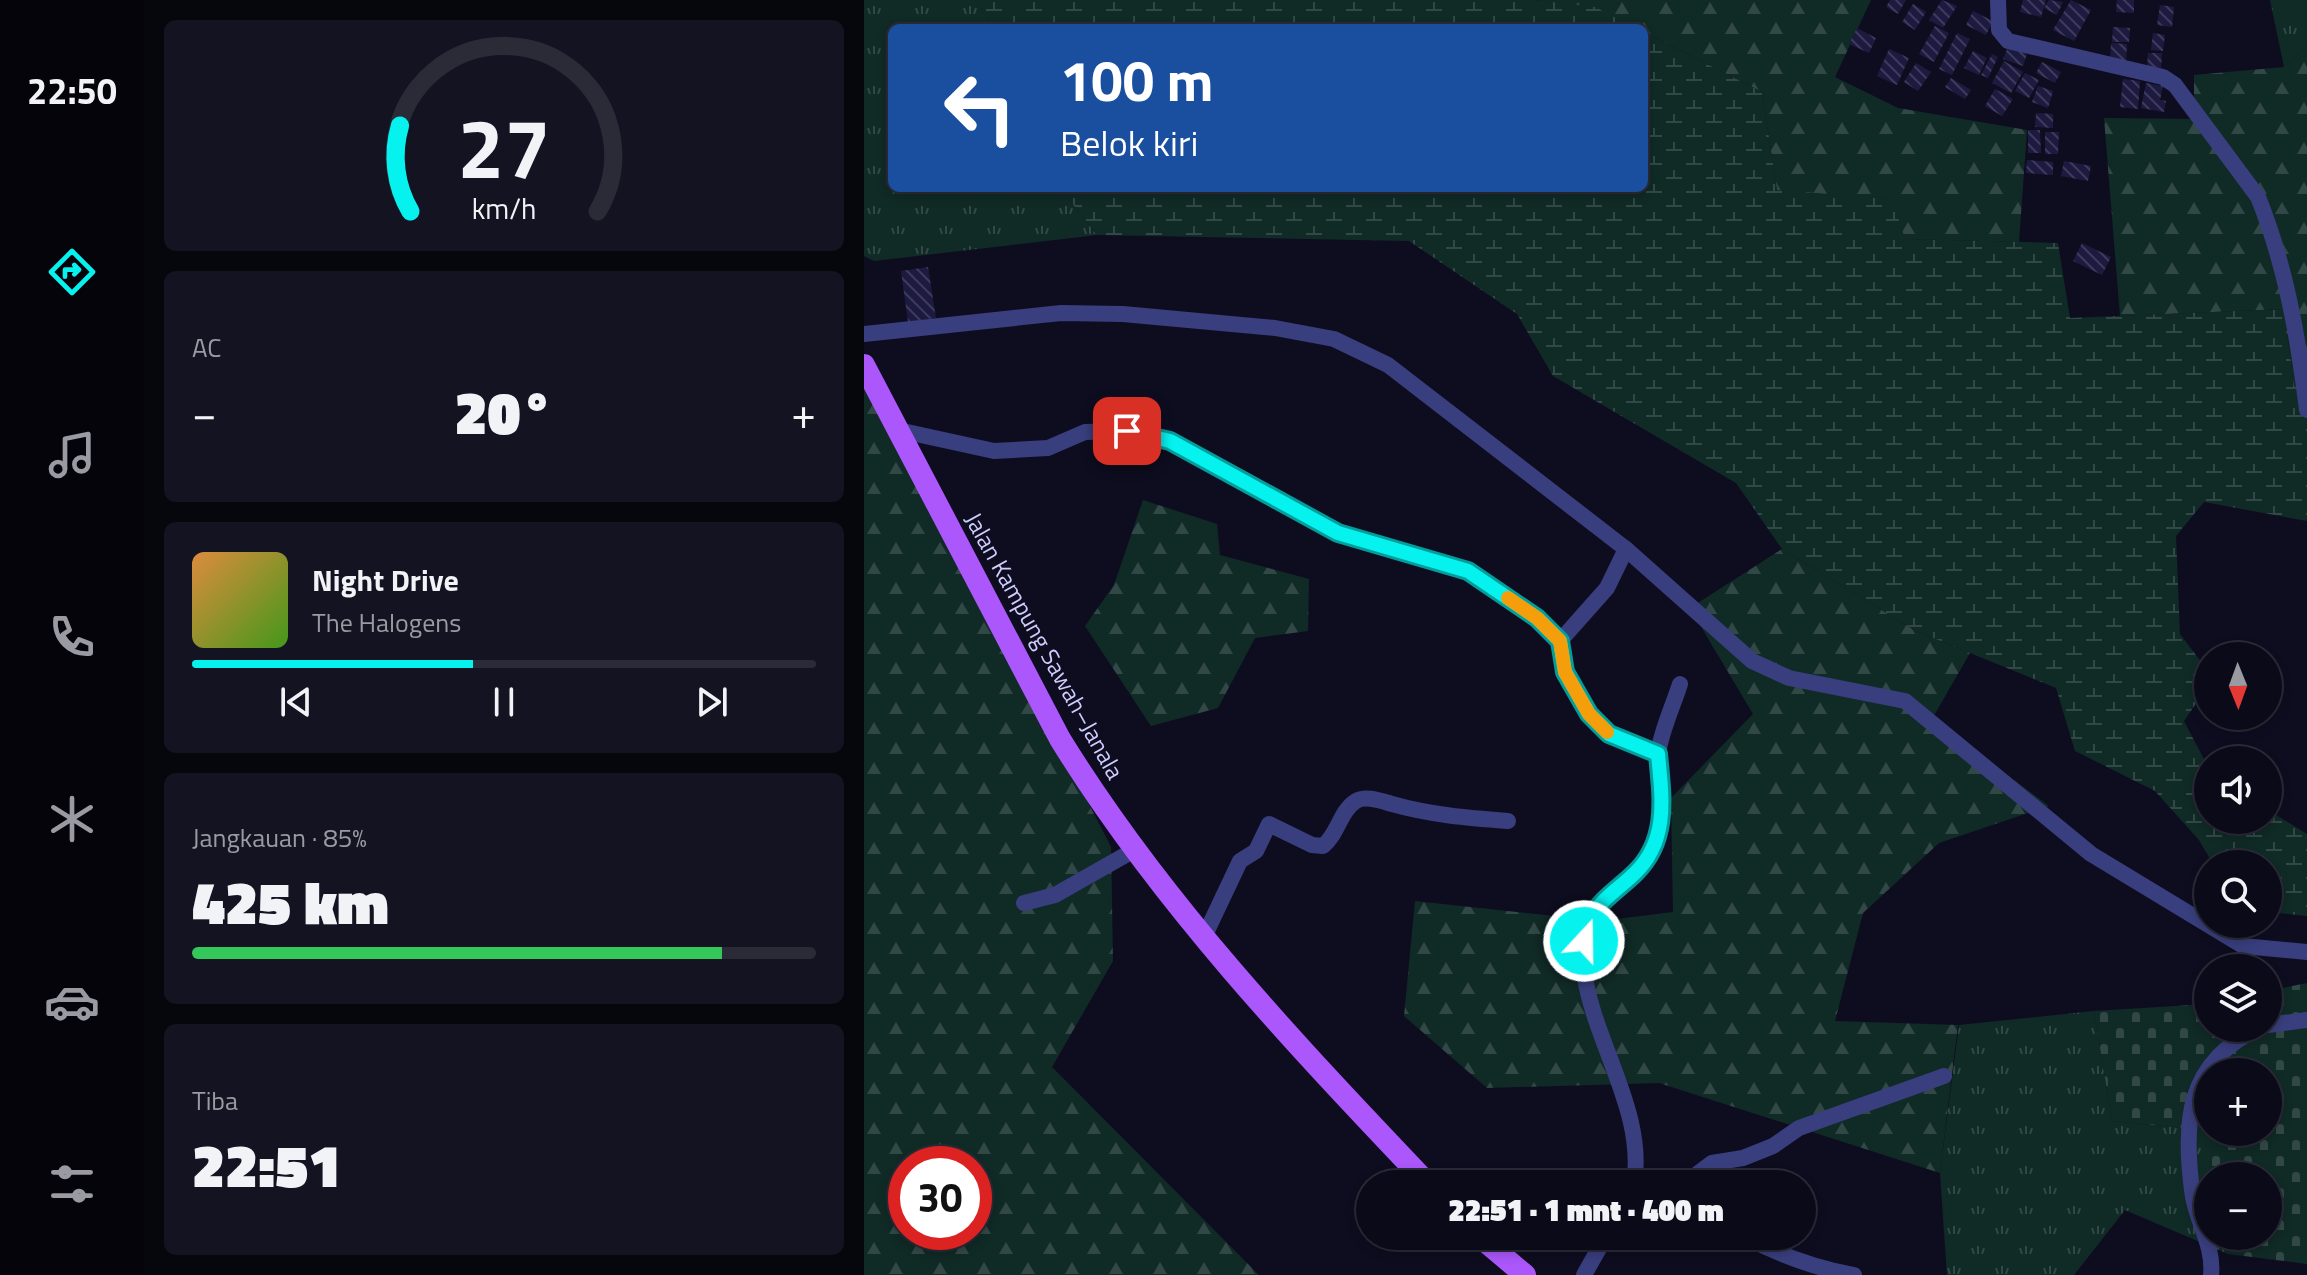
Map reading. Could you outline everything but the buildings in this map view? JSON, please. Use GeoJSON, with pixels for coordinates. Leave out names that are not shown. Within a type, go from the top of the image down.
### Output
{"type":"FeatureCollection","features":[{"type":"Feature","properties":{"kind":"main road","name":"Jalan Kampung Sawah–Janala"},"geometry":{"type":"LineString","coordinates":[[864,365],[1060,739],[1096,797],[1204,937],[1415,1170]]}},
{"type":"Feature","properties":{"kind":"main road"},"geometry":{"type":"LineString","coordinates":[[1496,1250],[1525,1275]]}},
{"type":"Feature","properties":{"kind":"street"},"geometry":{"type":"LineString","coordinates":[[1998,0],[1999,30],[2008,41],[2163,77],[2175,85],[2258,197],[2290,294],[2307,410]]}},
{"type":"Feature","properties":{"kind":"street"},"geometry":{"type":"LineString","coordinates":[[864,334],[1061,313],[1123,314],[1275,328],[1334,339],[1388,365],[1626,549],[1752,661],[1789,678],[1905,701],[2091,854],[2243,946],[2307,952]]}},
{"type":"Feature","properties":{"kind":"street"},"geometry":{"type":"LineString","coordinates":[[898,430],[994,451],[1048,448],[1085,432],[1127,431],[1170,441],[1338,533],[1468,571],[1537,618],[1560,641],[1565,672],[1589,714],[1609,734],[1658,754]]}},
{"type":"Feature","properties":{"kind":"street"},"geometry":{"type":"LineString","coordinates":[[1560,641],[1607,588],[1626,549]]}},
{"type":"Feature","properties":{"kind":"street"},"geometry":{"type":"LineString","coordinates":[[1636,1170],[1633,1131],[1589,995],[1584,941],[1589,919],[1601,900],[1637,872],[1656,843],[1663,811],[1658,754],[1680,684]]}},
{"type":"Feature","properties":{"kind":"street"},"geometry":{"type":"LineString","coordinates":[[1204,937],[1240,861],[1256,851],[1269,824],[1312,845],[1323,846],[1330,840],[1349,807],[1358,799],[1370,798],[1431,815],[1508,821]]}},
{"type":"Feature","properties":{"kind":"street"},"geometry":{"type":"LineString","coordinates":[[1024,903],[1055,895],[1136,849]]}},
{"type":"Feature","properties":{"kind":"street"},"geometry":{"type":"LineString","coordinates":[[2282,1023],[2307,1020]]}},
{"type":"Feature","properties":{"kind":"street"},"geometry":{"type":"LineString","coordinates":[[2211,1275],[2212,1260],[2193,1198],[2191,1114],[2209,1063],[2232,1042]]}},
{"type":"Feature","properties":{"kind":"street"},"geometry":{"type":"LineString","coordinates":[[1703,1170],[1712,1163],[1743,1158],[1773,1146],[1799,1128],[1944,1076]]}},
{"type":"Feature","properties":{"kind":"street"},"geometry":{"type":"LineString","coordinates":[[1584,1275],[1598,1250]]}},
{"type":"Feature","properties":{"kind":"street"},"geometry":{"type":"LineString","coordinates":[[1770,1250],[1826,1270],[1854,1275]]}},
{"type":"Feature","properties":{"kind":"green space"},"geometry":{"type":"Polygon","coordinates":[[[864,0],[975,0],[990,24],[888,24],[888,192],[1063,192],[1097,235],[874,261],[864,256],[864,0]]]}},
{"type":"Feature","properties":{"kind":"green space"},"geometry":{"type":"Polygon","coordinates":[[[975,0],[1534,0],[1595,7],[1627,24],[990,24],[975,0]]]}},
{"type":"Feature","properties":{"kind":"green space"},"geometry":{"type":"Polygon","coordinates":[[[1534,0],[1871,0],[1835,77],[1898,108],[2027,130],[2019,242],[1904,239],[1891,199],[1777,191],[1762,92],[1648,34],[1648,24],[1627,24],[1595,8],[1534,0]]]}},
{"type":"Feature","properties":{"kind":"green space"},"geometry":{"type":"Polygon","coordinates":[[[2270,0],[2307,0],[2307,44],[2284,67],[2270,0]]]}},
{"type":"Feature","properties":{"kind":"green space"},"geometry":{"type":"Polygon","coordinates":[[[1648,34],[1762,92],[1777,190],[1892,199],[1905,239],[2058,243],[2070,318],[2284,309],[2294,386],[2307,387],[2307,521],[2204,502],[2176,536],[2180,634],[2194,652],[2194,706],[2184,721],[2197,746],[2194,746],[2194,834],[2282,834],[2282,819],[2307,834],[2307,916],[2282,913],[2282,850],[2205,850],[2155,791],[2075,751],[2056,688],[1916,631],[1782,549],[1736,483],[1553,376],[1517,314],[1409,241],[1097,235],[1063,192],[1648,192],[1648,34]]]}},
{"type":"Feature","properties":{"kind":"green space"},"geometry":{"type":"Polygon","coordinates":[[[2307,44],[2307,387],[2294,387],[2284,309],[2120,316],[2104,118],[2194,119],[2194,75],[2284,67],[2307,44]]]}},
{"type":"Feature","properties":{"kind":"green space"},"geometry":{"type":"Polygon","coordinates":[[[864,366],[1111,847],[1113,961],[1052,1067],[1259,1275],[864,1275],[864,366]]]}},
{"type":"Feature","properties":{"kind":"green space"},"geometry":{"type":"Polygon","coordinates":[[[1143,500],[1217,524],[1220,555],[1309,579],[1308,631],[1255,638],[1218,708],[1151,726],[1085,626],[1114,585],[1143,500]]]}},
{"type":"Feature","properties":{"kind":"green space"},"geometry":{"type":"Polygon","coordinates":[[[1782,549],[1916,631],[1970,653],[1932,719],[2049,806],[1939,843],[1863,913],[1835,1021],[1958,1025],[1940,1173],[1659,1083],[1487,1088],[1404,1016],[1415,901],[1600,921],[1673,912],[1671,798],[1753,714],[1690,608],[1782,549]]]}},
{"type":"Feature","properties":{"kind":"green space"},"geometry":{"type":"Polygon","coordinates":[[[2307,983],[2307,1264],[2228,1254],[2227,1250],[2282,1250],[2282,1162],[2212,1162],[2209,1146],[2282,1146],[2282,1058],[2194,1058],[2194,1129],[2112,1121],[2094,1011],[2194,1005],[2194,1042],[2282,1042],[2282,988],[2307,983]]]}},
{"type":"Feature","properties":{"kind":"green space"},"geometry":{"type":"Polygon","coordinates":[[[2094,1011],[2112,1121],[2194,1129],[2194,1146],[2209,1146],[2212,1162],[2194,1162],[2194,1239],[2125,1210],[2074,1275],[1947,1275],[1940,1173],[1959,1025],[2094,1011]]]}},
{"type":"Feature","properties":{"kind":"slow traffic"},"geometry":{"type":"LineString","coordinates":[[1508,598],[1537,618],[1560,641],[1565,672],[1589,714],[1607,732]]}},
{"type":"Feature","properties":{"kind":"route"},"geometry":{"type":"LineString","coordinates":[[1127,431],[1170,441],[1338,533],[1468,571],[1537,618],[1560,641],[1565,672],[1589,714],[1609,734],[1658,754],[1663,811],[1656,843],[1637,872],[1601,900],[1589,919],[1584,941]]}}]}
